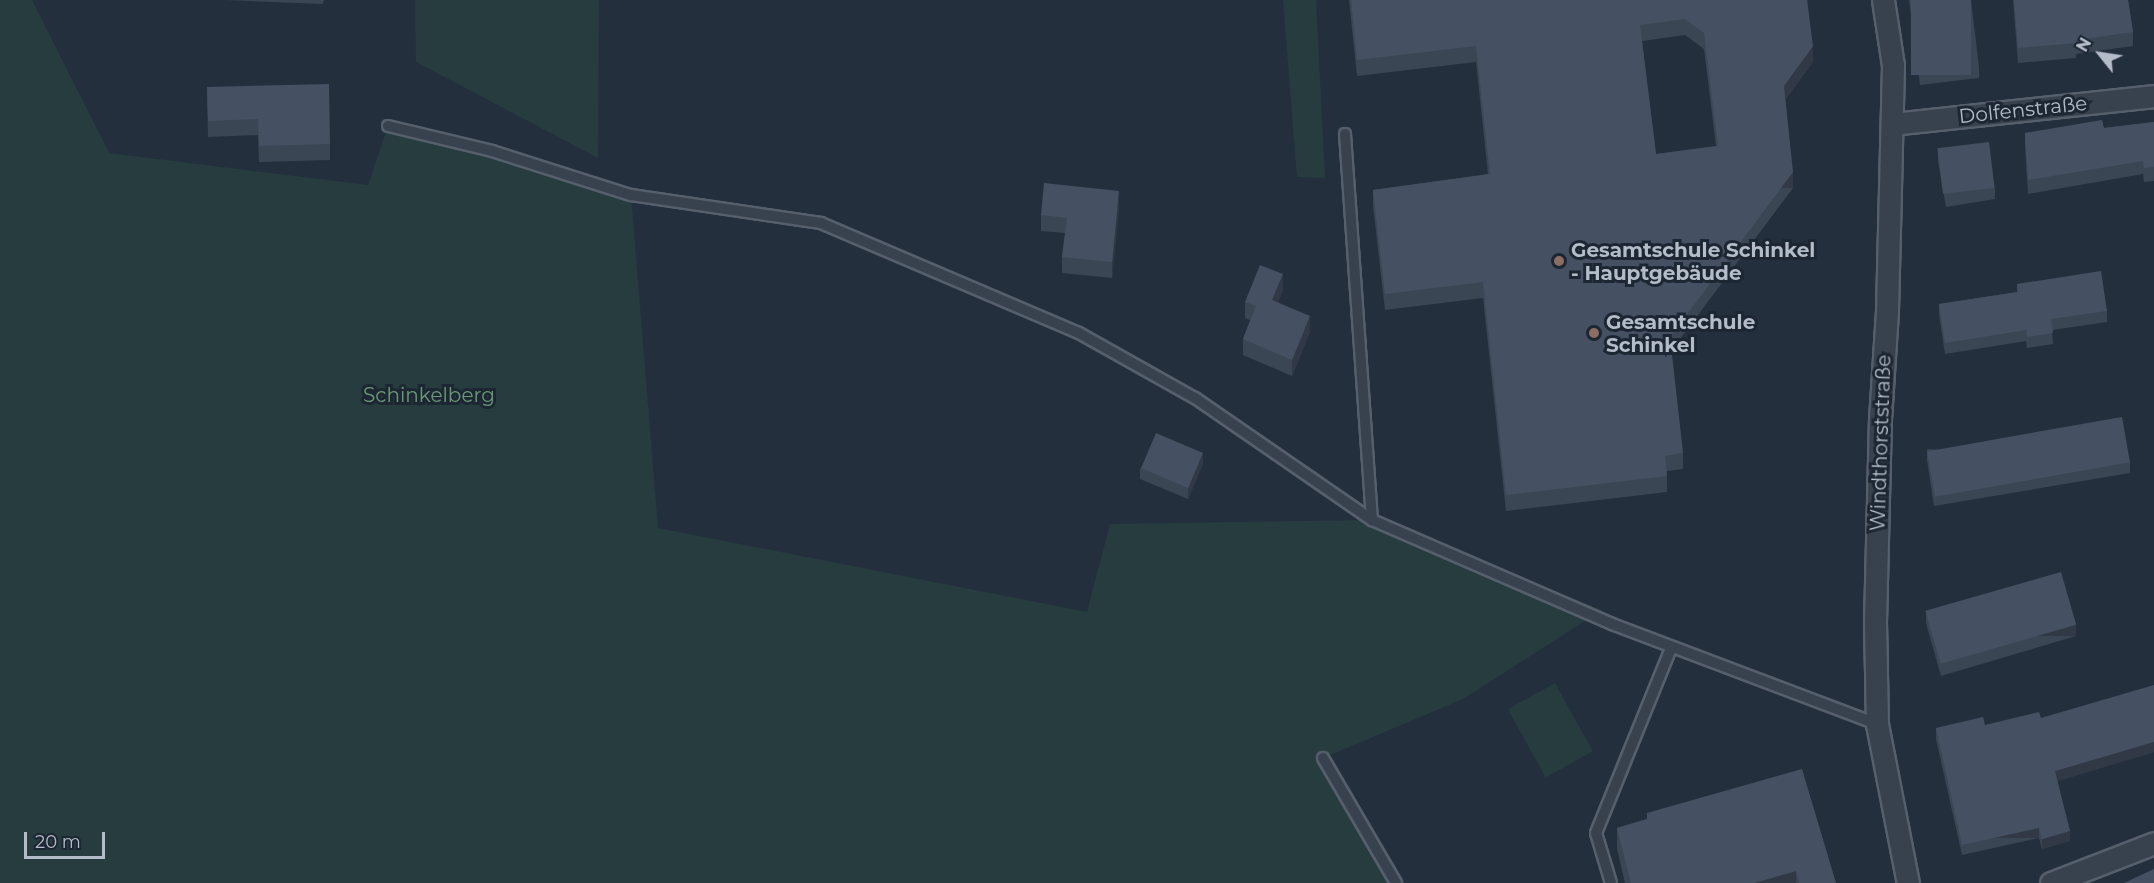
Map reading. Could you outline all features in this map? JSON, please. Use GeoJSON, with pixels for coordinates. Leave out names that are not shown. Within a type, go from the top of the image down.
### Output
{"type":"FeatureCollection","features":[{"type":"Feature","properties":{"kind":"street","name":"Windthorststraße"},"geometry":{"type":"LineString","coordinates":[[1883,0],[1893,65],[1875,621],[1877,724],[1908,883]]}},
{"type":"Feature","properties":{"kind":"street","name":"Dolfenstraße"},"geometry":{"type":"LineString","coordinates":[[1892,124],[2154,96]]}},
{"type":"Feature","properties":{"kind":"street"},"geometry":{"type":"LineString","coordinates":[[2051,883],[2154,843]]}},
{"type":"Feature","properties":{"kind":"lane"},"geometry":{"type":"LineString","coordinates":[[388,126],[492,151],[631,195],[821,223],[1078,333],[1195,398],[1372,520],[1671,648],[1877,724]]}},
{"type":"Feature","properties":{"kind":"lane"},"geometry":{"type":"LineString","coordinates":[[1345,134],[1372,520]]}},
{"type":"Feature","properties":{"kind":"lane"},"geometry":{"type":"LineString","coordinates":[[1611,883],[1596,833],[1671,648]]}},
{"type":"Feature","properties":{"kind":"lane"},"geometry":{"type":"LineString","coordinates":[[1323,758],[1396,883]]}},
{"type":"Feature","properties":{"kind":"green space","name":"Schinkelberg"},"geometry":{"type":"Polygon","coordinates":[[[0,0],[32,0],[109,153],[368,185],[388,126],[631,195],[658,528],[1087,612],[1110,524],[1372,520],[1602,610],[1463,699],[1323,758],[1396,883],[0,883],[0,0]]]}},
{"type":"Feature","properties":{"kind":"green space"},"geometry":{"type":"Polygon","coordinates":[[[415,0],[599,0],[598,158],[416,62],[415,0]]]}},
{"type":"Feature","properties":{"kind":"green space"},"geometry":{"type":"Polygon","coordinates":[[[1283,0],[1316,0],[1325,178],[1297,177],[1283,0]]]}},
{"type":"Feature","properties":{"kind":"green space"},"geometry":{"type":"Polygon","coordinates":[[[1555,683],[1593,751],[1546,777],[1508,709],[1555,683]]]}},
{"type":"Feature","properties":{"kind":"building","name":"Gesamtschule Schinkel - Hauptgebäude"},"geometry":{"type":"Polygon","coordinates":[[[1351,0],[1807,0],[1813,46],[1784,86],[1793,172],[1670,337],[1683,453],[1665,456],[1667,476],[1506,495],[1483,282],[1385,294],[1373,190],[1490,174],[1476,46],[1357,60],[1351,0]],[[1685,19],[1640,25],[1656,154],[1718,146],[1704,33],[1685,19]]]}},
{"type":"Feature","properties":{"kind":"building"},"geometry":{"type":"Polygon","coordinates":[[[1911,0],[1971,0],[1971,75],[1911,75],[1911,0]]]}},
{"type":"Feature","properties":{"kind":"building"},"geometry":{"type":"Polygon","coordinates":[[[2014,0],[2128,0],[2133,32],[2076,40],[2076,43],[2018,48],[2014,0]]]}},
{"type":"Feature","properties":{"kind":"building"},"geometry":{"type":"Polygon","coordinates":[[[329,84],[330,144],[259,146],[258,119],[208,121],[207,87],[329,84]]]}},
{"type":"Feature","properties":{"kind":"building"},"geometry":{"type":"Polygon","coordinates":[[[2102,120],[2104,128],[2154,122],[2154,167],[2144,168],[2143,161],[2028,180],[2025,133],[2102,120]]]}},
{"type":"Feature","properties":{"kind":"building"},"geometry":{"type":"Polygon","coordinates":[[[1989,142],[1995,188],[1943,194],[1937,148],[1989,142]]]}},
{"type":"Feature","properties":{"kind":"building"},"geometry":{"type":"Polygon","coordinates":[[[1044,183],[1119,191],[1112,262],[1062,257],[1067,218],[1041,215],[1044,183]]]}},
{"type":"Feature","properties":{"kind":"building"},"geometry":{"type":"Polygon","coordinates":[[[1260,265],[1283,274],[1272,300],[1310,316],[1292,360],[1243,339],[1256,306],[1245,302],[1260,265]]]}},
{"type":"Feature","properties":{"kind":"building"},"geometry":{"type":"Polygon","coordinates":[[[2101,271],[2107,311],[2051,319],[2053,333],[2027,337],[2026,330],[1945,343],[1939,304],[2018,292],[2017,284],[2101,271]]]}},
{"type":"Feature","properties":{"kind":"building"},"geometry":{"type":"Polygon","coordinates":[[[2122,417],[2130,462],[1935,497],[1927,451],[2122,417]]]}},
{"type":"Feature","properties":{"kind":"building"},"geometry":{"type":"Polygon","coordinates":[[[1156,433],[1203,453],[1188,488],[1141,468],[1156,433]]]}},
{"type":"Feature","properties":{"kind":"building"},"geometry":{"type":"Polygon","coordinates":[[[2061,572],[2076,625],[1941,664],[1925,611],[2061,572]]]}},
{"type":"Feature","properties":{"kind":"building"},"geometry":{"type":"Polygon","coordinates":[[[2154,685],[2154,742],[2055,771],[2070,831],[2042,839],[2039,828],[1962,845],[1936,728],[1983,717],[1985,725],[2039,712],[2041,718],[2154,685]]]}},
{"type":"Feature","properties":{"kind":"building"},"geometry":{"type":"Polygon","coordinates":[[[1802,769],[1836,883],[1799,883],[1796,871],[1754,883],[1631,883],[1617,828],[1647,819],[1647,813],[1802,769]]]}},
{"type":"Feature","properties":{"kind":"building"},"geometry":{"type":"Polygon","coordinates":[[[2154,869],[2154,883],[2124,883],[2154,869]]]}},
{"type":"Feature","properties":{"kind":"place","name":"Gesamtschule Schinkel - Hauptgebäude"},"geometry":{"type":"Point","coordinates":[1559,261]}},
{"type":"Feature","properties":{"kind":"place","name":"Gesamtschule Schinkel"},"geometry":{"type":"Point","coordinates":[1594,333]}}]}
